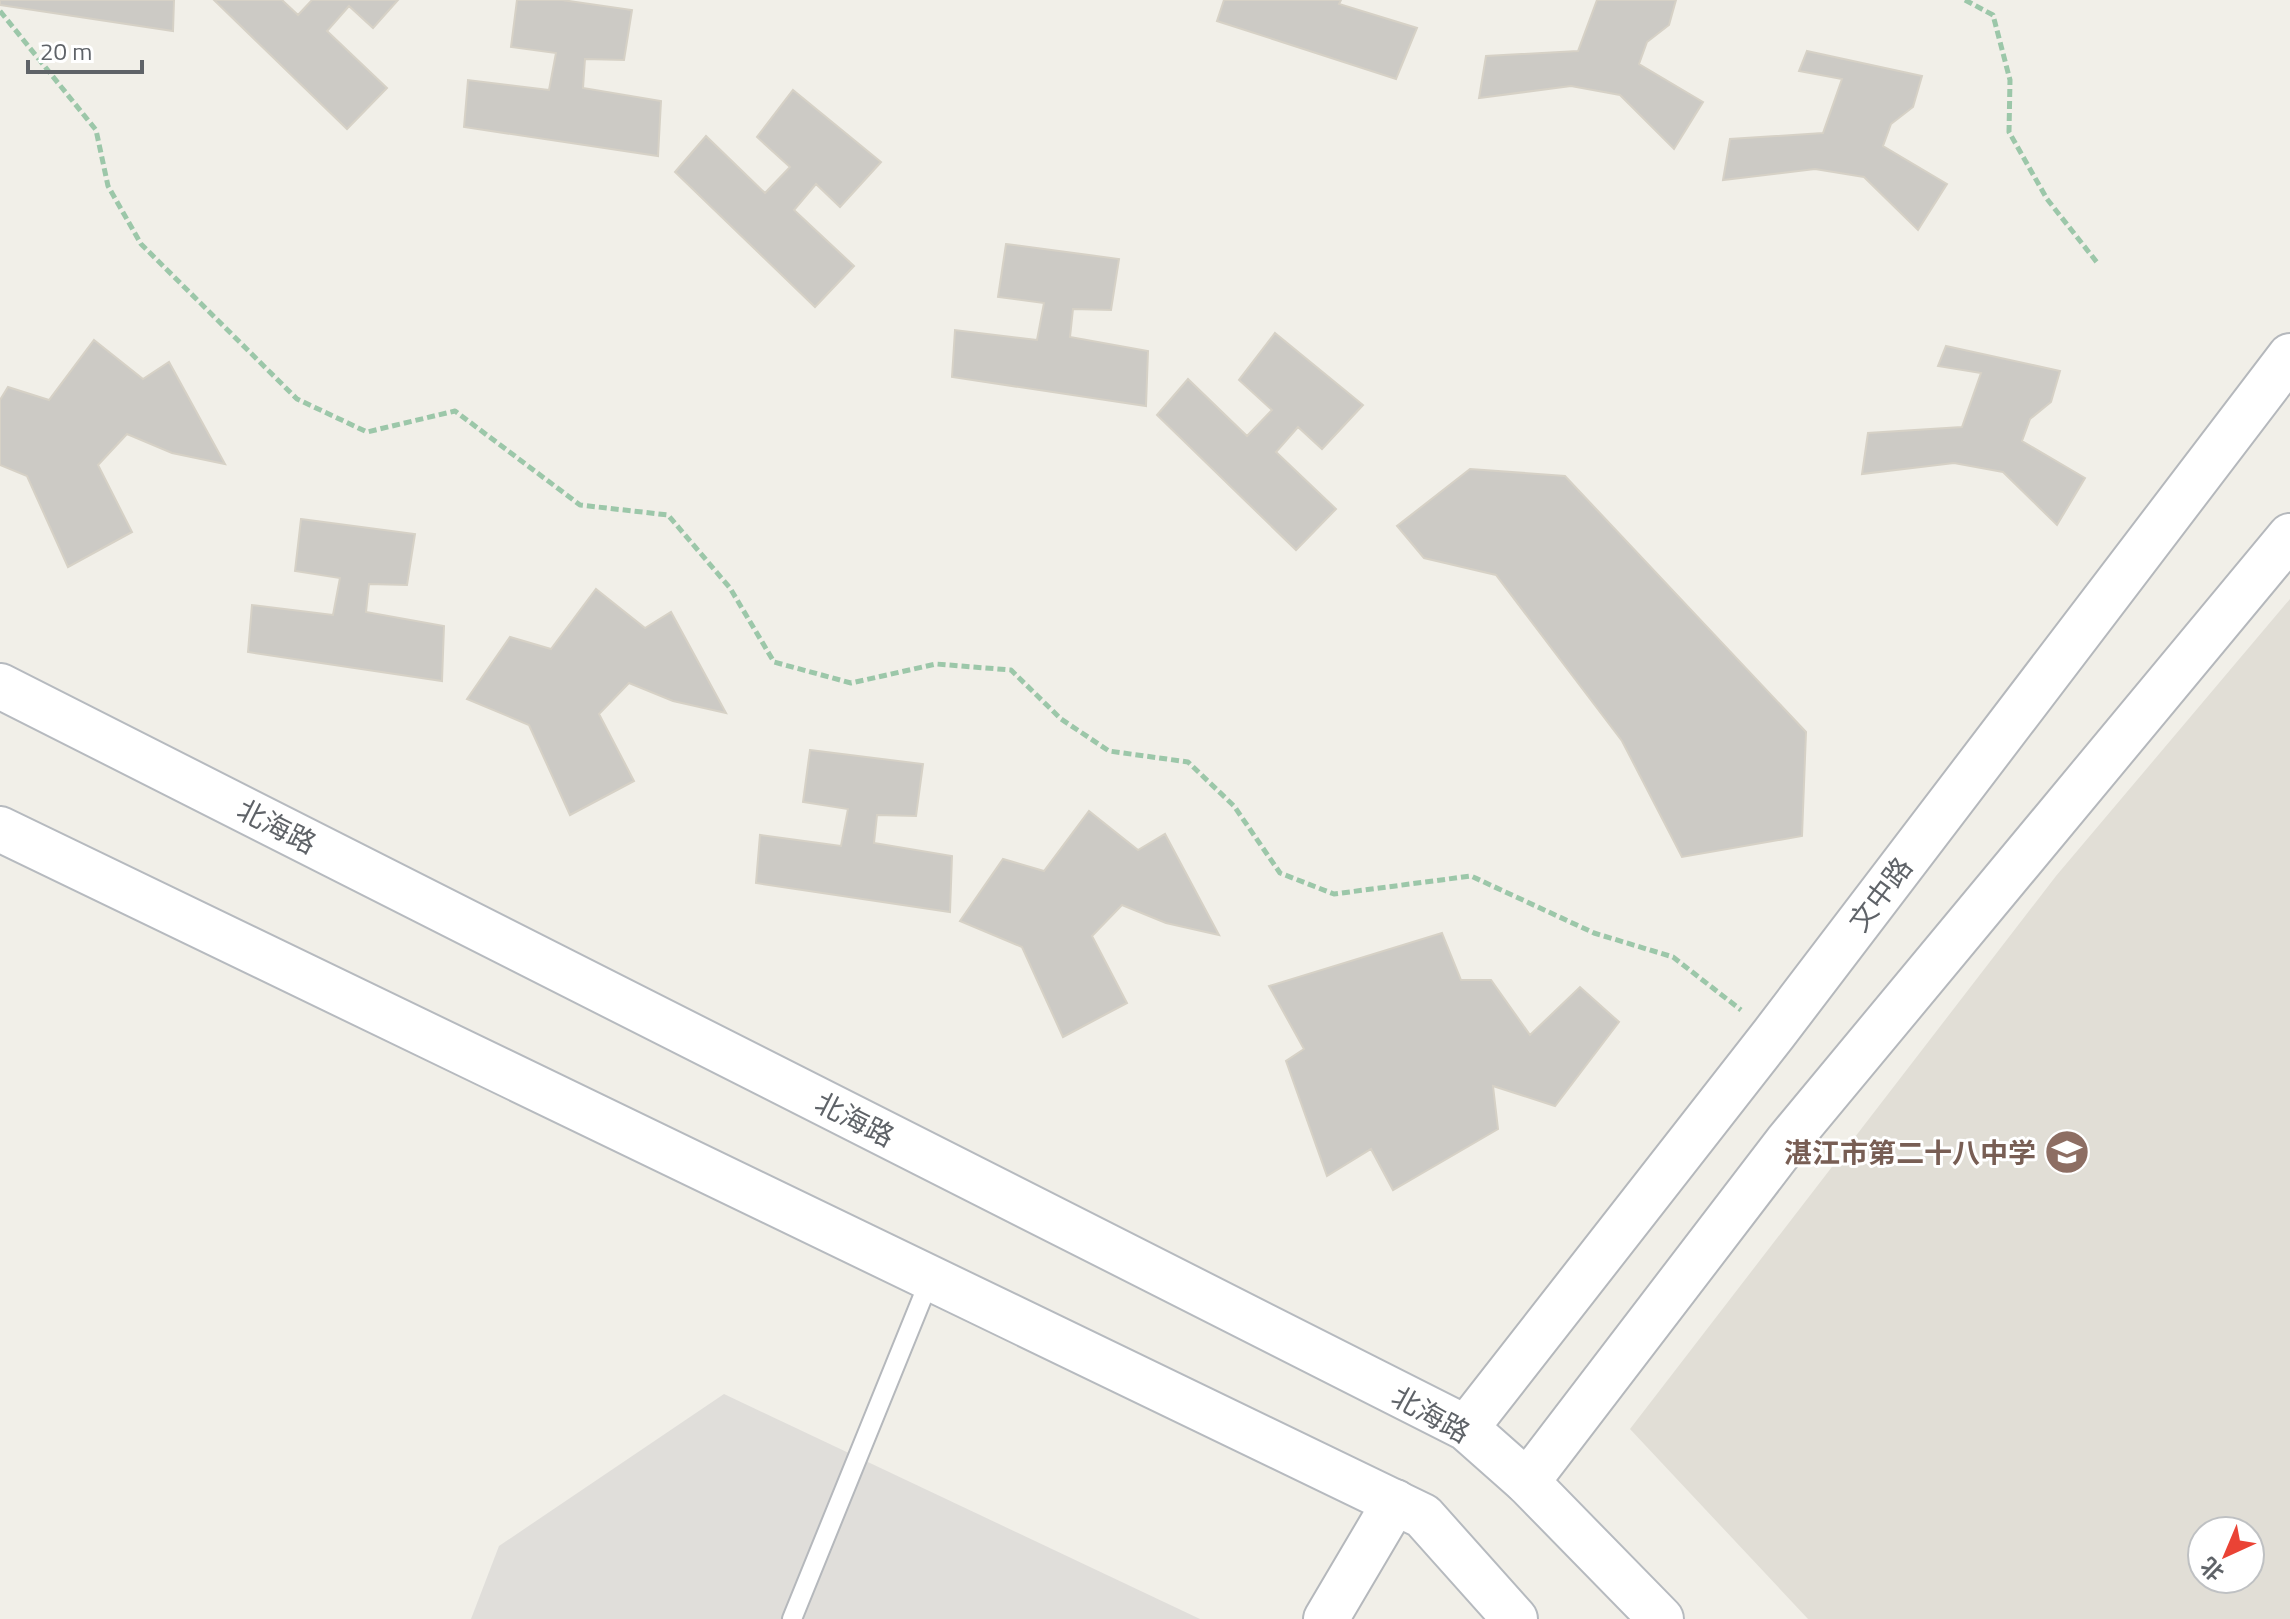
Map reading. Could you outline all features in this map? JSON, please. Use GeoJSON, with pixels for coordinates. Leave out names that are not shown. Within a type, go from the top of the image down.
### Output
{"type":"FeatureCollection","features":[{"type":"Feature","properties":{"kind":"main road","name":"文中路"},"geometry":{"type":"LineString","coordinates":[[1466,1428],[1773,1035],[2290,356]]}},
{"type":"Feature","properties":{"kind":"main road"},"geometry":{"type":"LineString","coordinates":[[1527,1482],[1787,1142],[2290,536]]}},
{"type":"Feature","properties":{"kind":"main road","name":"北海路"},"geometry":{"type":"LineString","coordinates":[[0,686],[1466,1428],[1527,1482],[1661,1619]]}},
{"type":"Feature","properties":{"kind":"main road"},"geometry":{"type":"LineString","coordinates":[[0,829],[1423,1516],[1515,1619]]}},
{"type":"Feature","properties":{"kind":"main road"},"geometry":{"type":"LineString","coordinates":[[1326,1619],[1395,1502]]}},
{"type":"Feature","properties":{"kind":"lane"},"geometry":{"type":"LineString","coordinates":[[792,1619],[930,1279]]}},
{"type":"Feature","properties":{"kind":"path"},"geometry":{"type":"LineString","coordinates":[[1965,0],[1993,15],[2010,80],[2009,132],[2047,199],[2099,265]]}},
{"type":"Feature","properties":{"kind":"path"},"geometry":{"type":"LineString","coordinates":[[0,11],[96,130],[108,186],[141,244],[297,399],[367,432],[455,411],[580,505],[668,515],[730,588],[774,662],[851,683],[936,664],[1011,670],[1061,719],[1109,751],[1188,762],[1234,806],[1280,873],[1334,894],[1471,876],[1594,933],[1673,957],[1773,1035]]}},
{"type":"Feature","properties":{"kind":"shaded area","name":"湛江市第二十八中学"},"geometry":{"type":"Polygon","coordinates":[[[2290,599],[2290,1619],[1808,1619],[1630,1429],[2056,876],[2290,599]]]}},
{"type":"Feature","properties":{"kind":"shaded area"},"geometry":{"type":"Polygon","coordinates":[[[724,1394],[1200,1619],[471,1619],[499,1546],[724,1394]]]}},
{"type":"Feature","properties":{"kind":"building"},"geometry":{"type":"Polygon","coordinates":[[[0,0],[174,0],[173,31],[0,5],[0,0]]]}},
{"type":"Feature","properties":{"kind":"building"},"geometry":{"type":"Polygon","coordinates":[[[214,0],[282,0],[298,15],[312,0],[398,0],[373,28],[349,6],[327,31],[387,88],[347,129],[214,0]]]}},
{"type":"Feature","properties":{"kind":"building"},"geometry":{"type":"Polygon","coordinates":[[[517,0],[562,0],[632,10],[624,60],[585,59],[583,88],[661,101],[658,156],[464,127],[468,80],[549,90],[556,53],[511,47],[517,0]]]}},
{"type":"Feature","properties":{"kind":"building"},"geometry":{"type":"Polygon","coordinates":[[[1224,0],[1341,0],[1339,4],[1417,28],[1396,79],[1217,21],[1224,0]]]}},
{"type":"Feature","properties":{"kind":"building"},"geometry":{"type":"Polygon","coordinates":[[[1597,0],[1676,0],[1669,25],[1647,42],[1639,64],[1703,102],[1674,149],[1620,95],[1571,86],[1479,98],[1486,56],[1578,51],[1597,0]]]}},
{"type":"Feature","properties":{"kind":"building"},"geometry":{"type":"Polygon","coordinates":[[[1807,51],[1922,76],[1913,107],[1891,124],[1883,146],[1947,184],[1918,230],[1864,177],[1815,169],[1723,180],[1730,139],[1823,133],[1842,79],[1799,71],[1807,51]]]}},
{"type":"Feature","properties":{"kind":"building"},"geometry":{"type":"Polygon","coordinates":[[[793,90],[881,162],[840,207],[816,184],[794,210],[854,266],[815,307],[675,172],[706,136],[765,193],[790,167],[757,137],[793,90]]]}},
{"type":"Feature","properties":{"kind":"building"},"geometry":{"type":"Polygon","coordinates":[[[1006,244],[1119,259],[1111,310],[1073,309],[1070,337],[1148,351],[1146,406],[952,377],[955,330],[1037,340],[1044,303],[998,297],[1006,244]]]}},
{"type":"Feature","properties":{"kind":"building"},"geometry":{"type":"Polygon","coordinates":[[[1275,333],[1363,405],[1322,449],[1298,427],[1276,452],[1336,509],[1296,550],[1157,415],[1188,379],[1247,436],[1272,410],[1239,380],[1275,333]]]}},
{"type":"Feature","properties":{"kind":"building"},"geometry":{"type":"Polygon","coordinates":[[[94,340],[143,379],[169,362],[225,464],[172,453],[127,434],[98,465],[132,532],[68,567],[27,476],[0,465],[0,400],[8,387],[49,400],[94,340]]]}},
{"type":"Feature","properties":{"kind":"building"},"geometry":{"type":"Polygon","coordinates":[[[1946,346],[2060,371],[2051,402],[2030,419],[2022,441],[2085,478],[2057,525],[2003,472],[1954,463],[1862,474],[1868,433],[1962,427],[1981,373],[1938,366],[1946,346]]]}},
{"type":"Feature","properties":{"kind":"building"},"geometry":{"type":"Polygon","coordinates":[[[1470,469],[1565,476],[1806,732],[1802,836],[1682,857],[1622,741],[1496,575],[1424,558],[1397,526],[1470,469]]]}},
{"type":"Feature","properties":{"kind":"building"},"geometry":{"type":"Polygon","coordinates":[[[301,519],[415,534],[407,585],[369,584],[366,612],[444,626],[442,681],[248,652],[252,605],[333,615],[340,578],[295,571],[301,519]]]}},
{"type":"Feature","properties":{"kind":"building"},"geometry":{"type":"Polygon","coordinates":[[[596,589],[645,628],[671,612],[726,713],[673,701],[629,683],[599,714],[634,781],[570,815],[529,725],[467,699],[510,637],[551,649],[596,589]]]}},
{"type":"Feature","properties":{"kind":"building"},"geometry":{"type":"Polygon","coordinates":[[[810,750],[923,764],[916,816],[877,815],[874,843],[952,856],[950,912],[756,883],[760,835],[841,846],[848,809],[803,802],[810,750]]]}},
{"type":"Feature","properties":{"kind":"building"},"geometry":{"type":"Polygon","coordinates":[[[1089,811],[1138,850],[1165,834],[1219,935],[1166,923],[1122,905],[1092,936],[1127,1003],[1063,1037],[1022,947],[960,921],[1003,859],[1044,871],[1089,811]]]}},
{"type":"Feature","properties":{"kind":"building"},"geometry":{"type":"Polygon","coordinates":[[[1442,933],[1461,980],[1491,980],[1530,1035],[1580,987],[1619,1022],[1555,1106],[1493,1086],[1498,1129],[1393,1190],[1371,1149],[1327,1176],[1286,1061],[1304,1049],[1269,986],[1442,933]]]}},
{"type":"Feature","properties":{"kind":"place","name":"湛江市第二十八中学"},"geometry":{"type":"Point","coordinates":[2067,1152]}}]}
